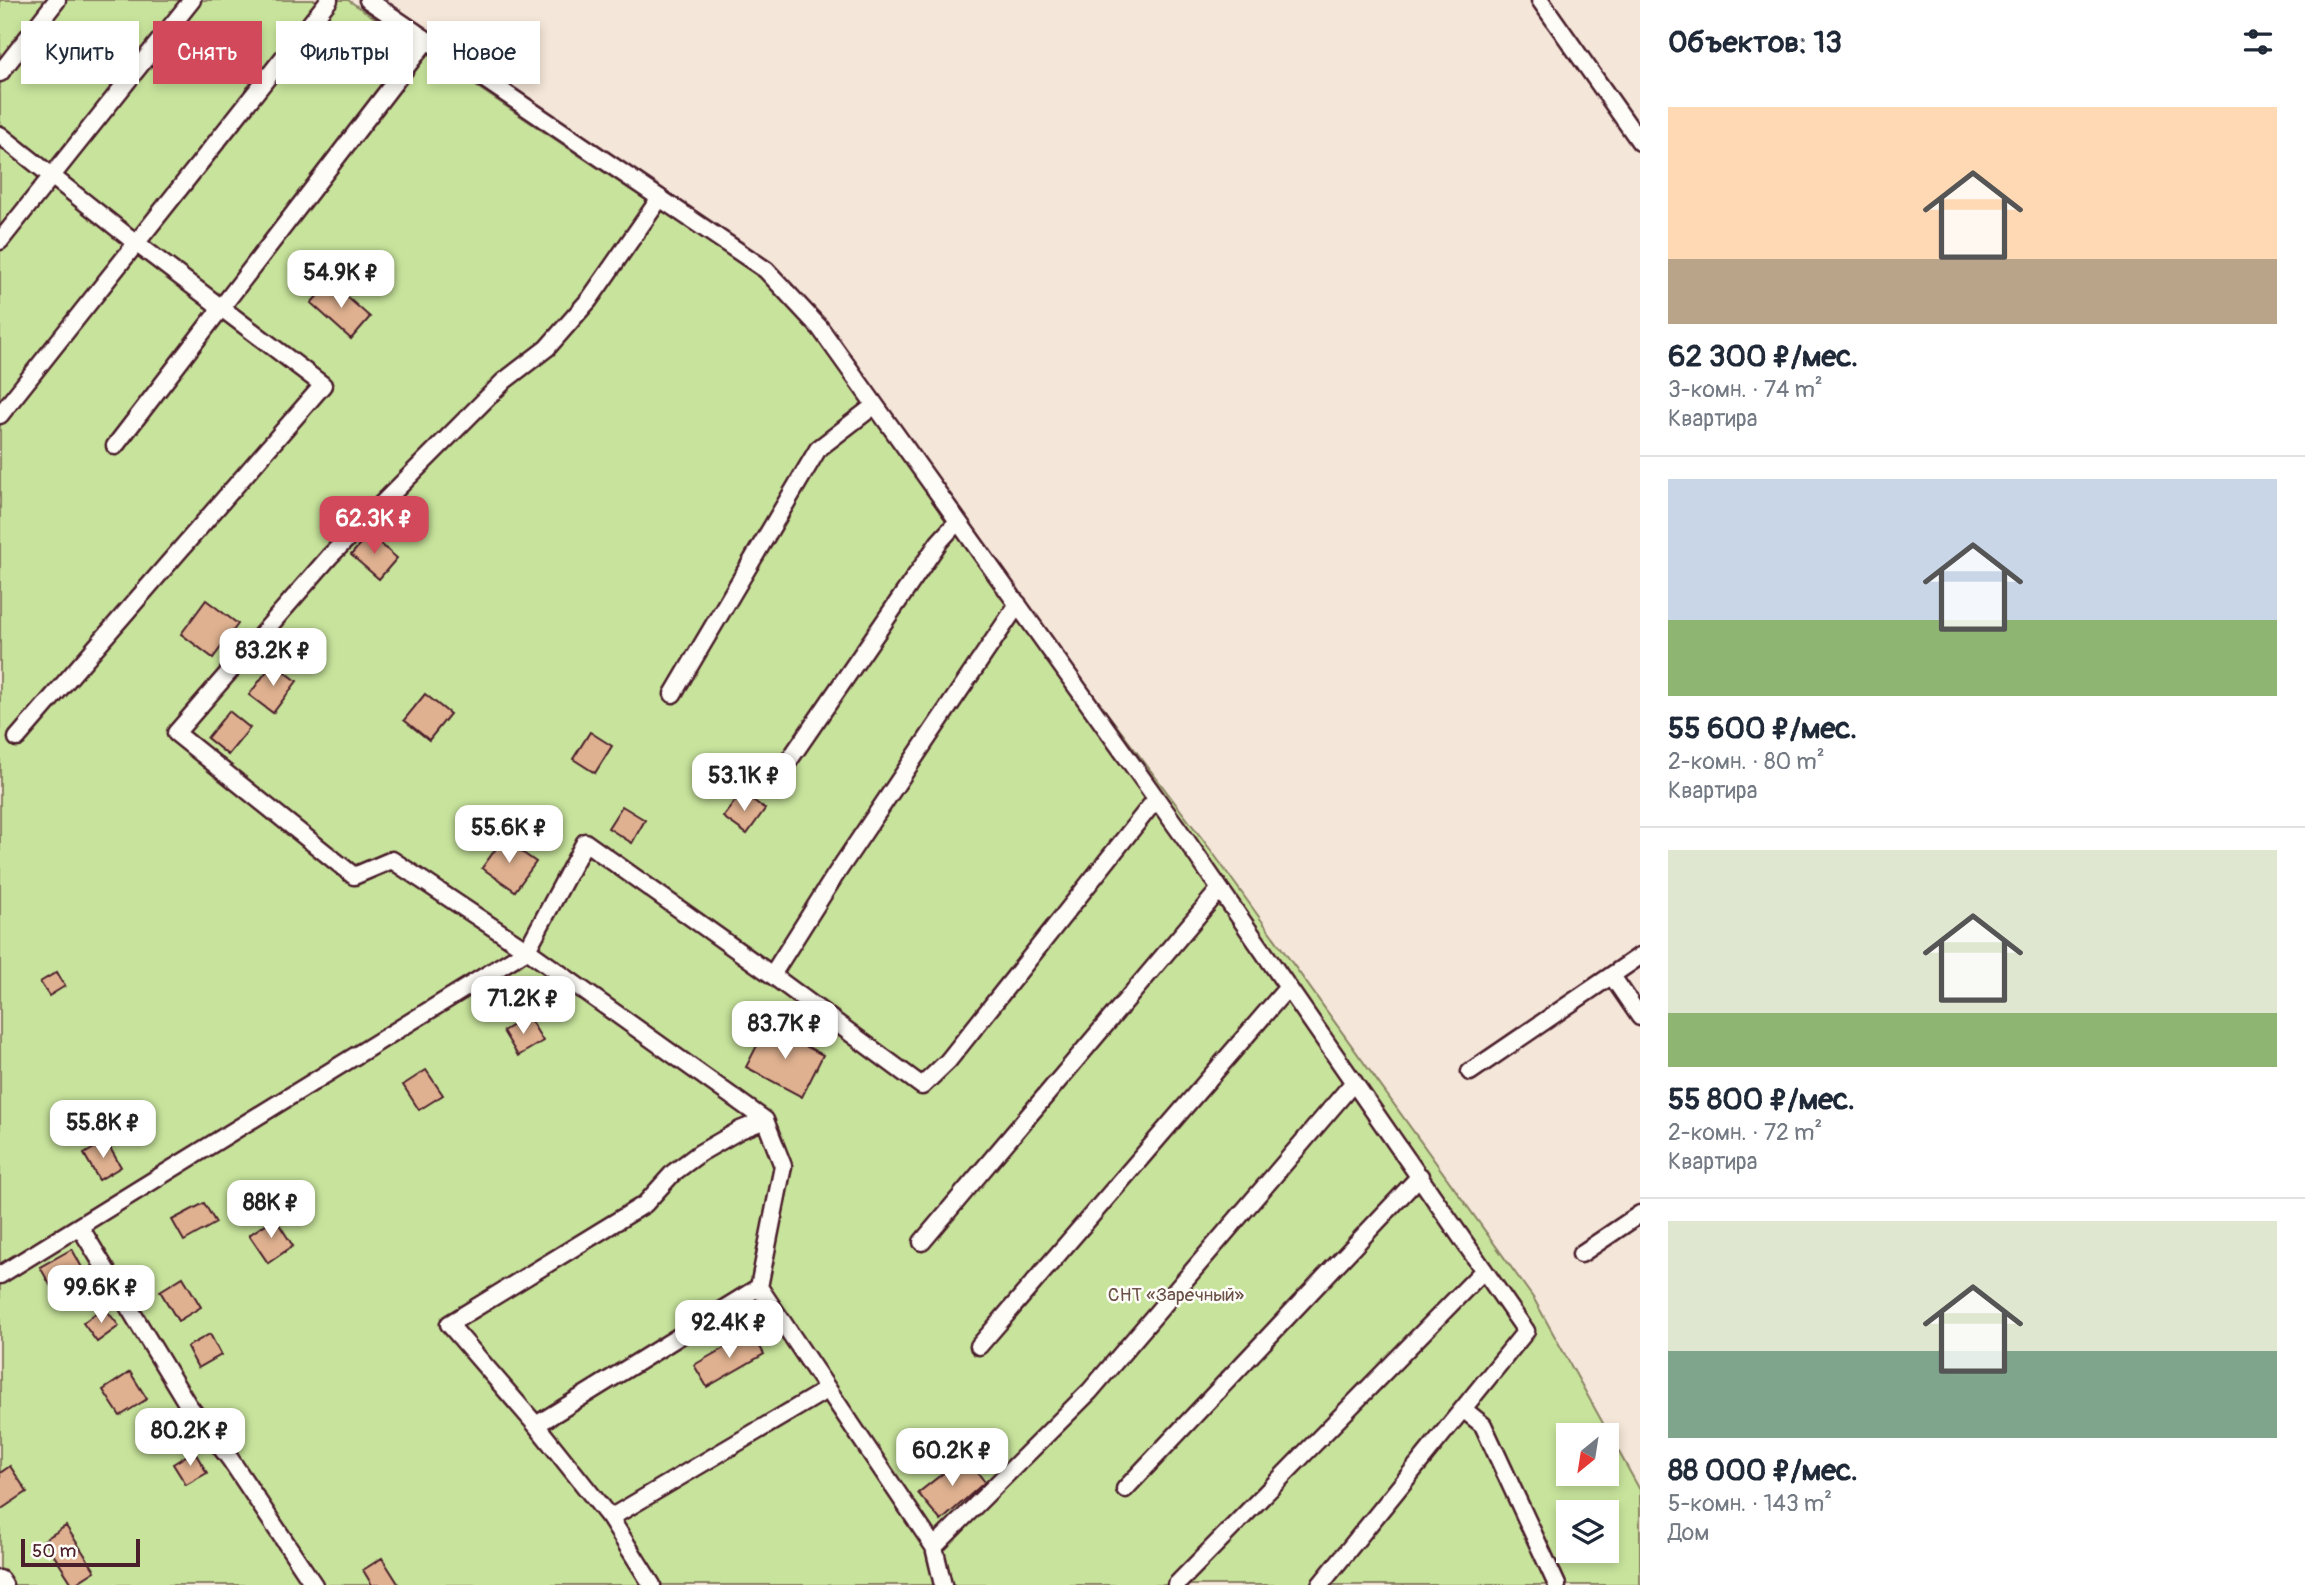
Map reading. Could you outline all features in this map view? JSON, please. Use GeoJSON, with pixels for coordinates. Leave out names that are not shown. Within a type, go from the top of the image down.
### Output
{"type":"FeatureCollection","features":[{"type":"Feature","properties":{"kind":"street"},"geometry":{"type":"LineString","coordinates":[[0,73],[57,0]]}},
{"type":"Feature","properties":{"kind":"street"},"geometry":{"type":"LineString","coordinates":[[0,241],[192,0]]}},
{"type":"Feature","properties":{"kind":"street"},"geometry":{"type":"LineString","coordinates":[[0,415],[329,0]]}},
{"type":"Feature","properties":{"kind":"street"},"geometry":{"type":"LineString","coordinates":[[115,446],[427,40],[368,0]]}},
{"type":"Feature","properties":{"kind":"street"},"geometry":{"type":"LineString","coordinates":[[1540,0],[1640,142]]}},
{"type":"Feature","properties":{"kind":"street"},"geometry":{"type":"LineString","coordinates":[[492,84],[765,270],[820,328],[1220,889],[1526,1331],[1320,1585]]}},
{"type":"Feature","properties":{"kind":"street"},"geometry":{"type":"LineString","coordinates":[[0,135],[136,243],[324,385],[17,738]]}},
{"type":"Feature","properties":{"kind":"street"},"geometry":{"type":"LineString","coordinates":[[660,198],[589,300],[547,348],[504,381],[330,556],[176,733],[354,876],[392,860],[527,950],[765,1119],[783,1166],[759,1287],[934,1547],[943,1585]]}},
{"type":"Feature","properties":{"kind":"street"},"geometry":{"type":"LineString","coordinates":[[673,694],[818,449],[875,405]]}},
{"type":"Feature","properties":{"kind":"street"},"geometry":{"type":"LineString","coordinates":[[779,775],[939,542],[958,521]]}},
{"type":"Feature","properties":{"kind":"street"},"geometry":{"type":"LineString","coordinates":[[772,975],[834,877],[1018,604]]}},
{"type":"Feature","properties":{"kind":"street"},"geometry":{"type":"LineString","coordinates":[[0,1275],[527,950],[585,842],[922,1086],[948,1061],[1156,799]]}},
{"type":"Feature","properties":{"kind":"street"},"geometry":{"type":"LineString","coordinates":[[922,1242],[1220,889]]}},
{"type":"Feature","properties":{"kind":"street"},"geometry":{"type":"LineString","coordinates":[[1470,1072],[1640,956]]}},
{"type":"Feature","properties":{"kind":"street"},"geometry":{"type":"LineString","coordinates":[[1612,975],[1640,1017]]}},
{"type":"Feature","properties":{"kind":"street"},"geometry":{"type":"LineString","coordinates":[[979,1346],[1288,987]]}},
{"type":"Feature","properties":{"kind":"street"},"geometry":{"type":"LineString","coordinates":[[934,1547],[1090,1391],[1354,1082]]}},
{"type":"Feature","properties":{"kind":"street"},"geometry":{"type":"LineString","coordinates":[[652,1585],[610,1518],[536,1425],[449,1324],[645,1204],[673,1173],[700,1153],[765,1119]]}},
{"type":"Feature","properties":{"kind":"street"},"geometry":{"type":"LineString","coordinates":[[1125,1489],[1420,1177]]}},
{"type":"Feature","properties":{"kind":"street"},"geometry":{"type":"LineString","coordinates":[[1581,1254],[1640,1214]]}},
{"type":"Feature","properties":{"kind":"street"},"geometry":{"type":"LineString","coordinates":[[80,1227],[188,1405],[230,1459],[314,1585]]}},
{"type":"Feature","properties":{"kind":"street"},"geometry":{"type":"LineString","coordinates":[[1176,1585],[1484,1269]]}},
{"type":"Feature","properties":{"kind":"street"},"geometry":{"type":"LineString","coordinates":[[536,1425],[759,1287]]}},
{"type":"Feature","properties":{"kind":"street"},"geometry":{"type":"LineString","coordinates":[[610,1518],[828,1389]]}},
{"type":"Feature","properties":{"kind":"street"},"geometry":{"type":"LineString","coordinates":[[1463,1409],[1483,1425],[1557,1585]]}},
{"type":"Feature","properties":{"kind":"street"},"geometry":{"type":"LineString","coordinates":[[0,1579],[4,1585]]}},
{"type":"Feature","properties":{"kind":"green space","name":"СНТ «Заречный»"},"geometry":{"type":"Polygon","coordinates":[[[0,0],[348,0],[379,21],[276,21],[276,84],[413,84],[413,44],[427,53],[427,84],[473,84],[789,293],[1213,853],[1534,1299],[1603,1423],[1556,1423],[1556,1486],[1619,1486],[1619,1452],[1640,1490],[1640,1585],[0,1585],[0,0]]]}},
{"type":"Feature","properties":{"kind":"building"},"geometry":{"type":"Polygon","coordinates":[[[330,282],[370,317],[351,339],[311,303],[330,282]]]}},
{"type":"Feature","properties":{"kind":"building"},"geometry":{"type":"Polygon","coordinates":[[[369,534],[397,558],[379,579],[351,555],[369,534]]]}},
{"type":"Feature","properties":{"kind":"building"},"geometry":{"type":"Polygon","coordinates":[[[206,600],[238,624],[213,658],[181,634],[206,600]]]}},
{"type":"Feature","properties":{"kind":"building"},"geometry":{"type":"Polygon","coordinates":[[[273,663],[297,681],[273,713],[249,695],[273,663]]]}},
{"type":"Feature","properties":{"kind":"building"},"geometry":{"type":"Polygon","coordinates":[[[425,694],[450,714],[429,740],[404,720],[425,694]]]}},
{"type":"Feature","properties":{"kind":"building"},"geometry":{"type":"Polygon","coordinates":[[[229,711],[250,728],[228,755],[207,738],[229,711]]]}},
{"type":"Feature","properties":{"kind":"building"},"geometry":{"type":"Polygon","coordinates":[[[590,732],[612,746],[595,773],[573,759],[590,732]]]}},
{"type":"Feature","properties":{"kind":"building"},"geometry":{"type":"Polygon","coordinates":[[[742,792],[765,809],[747,834],[723,817],[742,792]]]}},
{"type":"Feature","properties":{"kind":"building"},"geometry":{"type":"Polygon","coordinates":[[[622,806],[645,820],[632,843],[608,828],[622,806]]]}},
{"type":"Feature","properties":{"kind":"building"},"geometry":{"type":"Polygon","coordinates":[[[503,839],[536,862],[515,891],[482,868],[503,839]]]}},
{"type":"Feature","properties":{"kind":"building"},"geometry":{"type":"Polygon","coordinates":[[[57,972],[65,986],[49,996],[40,982],[57,972]]]}},
{"type":"Feature","properties":{"kind":"building"},"geometry":{"type":"Polygon","coordinates":[[[528,1016],[543,1041],[518,1056],[503,1031],[528,1016]]]}},
{"type":"Feature","properties":{"kind":"building"},"geometry":{"type":"Polygon","coordinates":[[[767,1026],[823,1055],[802,1097],[746,1067],[767,1026]]]}},
{"type":"Feature","properties":{"kind":"building"},"geometry":{"type":"Polygon","coordinates":[[[426,1070],[443,1095],[419,1110],[403,1085],[426,1070]]]}},
{"type":"Feature","properties":{"kind":"building"},"geometry":{"type":"Polygon","coordinates":[[[106,1141],[121,1167],[99,1180],[84,1154],[106,1141]]]}},
{"type":"Feature","properties":{"kind":"building"},"geometry":{"type":"Polygon","coordinates":[[[204,1203],[216,1223],[184,1241],[172,1220],[204,1203]]]}},
{"type":"Feature","properties":{"kind":"building"},"geometry":{"type":"Polygon","coordinates":[[[275,1218],[293,1246],[268,1263],[249,1235],[275,1218]]]}},
{"type":"Feature","properties":{"kind":"building"},"geometry":{"type":"Polygon","coordinates":[[[72,1249],[86,1275],[54,1292],[40,1267],[72,1249]]]}},
{"type":"Feature","properties":{"kind":"building"},"geometry":{"type":"Polygon","coordinates":[[[183,1277],[201,1307],[178,1321],[160,1291],[183,1277]]]}},
{"type":"Feature","properties":{"kind":"building"},"geometry":{"type":"Polygon","coordinates":[[[104,1307],[119,1326],[97,1342],[83,1323],[104,1307]]]}},
{"type":"Feature","properties":{"kind":"building"},"geometry":{"type":"Polygon","coordinates":[[[752,1332],[764,1354],[707,1387],[694,1365],[752,1332]]]}},
{"type":"Feature","properties":{"kind":"building"},"geometry":{"type":"Polygon","coordinates":[[[210,1334],[221,1355],[198,1368],[187,1347],[210,1334]]]}},
{"type":"Feature","properties":{"kind":"building"},"geometry":{"type":"Polygon","coordinates":[[[130,1372],[147,1399],[120,1416],[103,1390],[130,1372]]]}},
{"type":"Feature","properties":{"kind":"building"},"geometry":{"type":"Polygon","coordinates":[[[194,1451],[207,1473],[186,1485],[173,1464],[194,1451]]]}},
{"type":"Feature","properties":{"kind":"building"},"geometry":{"type":"Polygon","coordinates":[[[965,1456],[985,1482],[941,1521],[918,1493],[965,1456]]]}},
{"type":"Feature","properties":{"kind":"building"},"geometry":{"type":"Polygon","coordinates":[[[10,1466],[27,1492],[0,1510],[0,1473],[10,1466]]]}},
{"type":"Feature","properties":{"kind":"building"},"geometry":{"type":"Polygon","coordinates":[[[66,1526],[95,1571],[73,1585],[44,1540],[66,1526]]]}},
{"type":"Feature","properties":{"kind":"building"},"geometry":{"type":"Polygon","coordinates":[[[382,1558],[399,1585],[372,1585],[363,1570],[382,1558]]]}}]}
